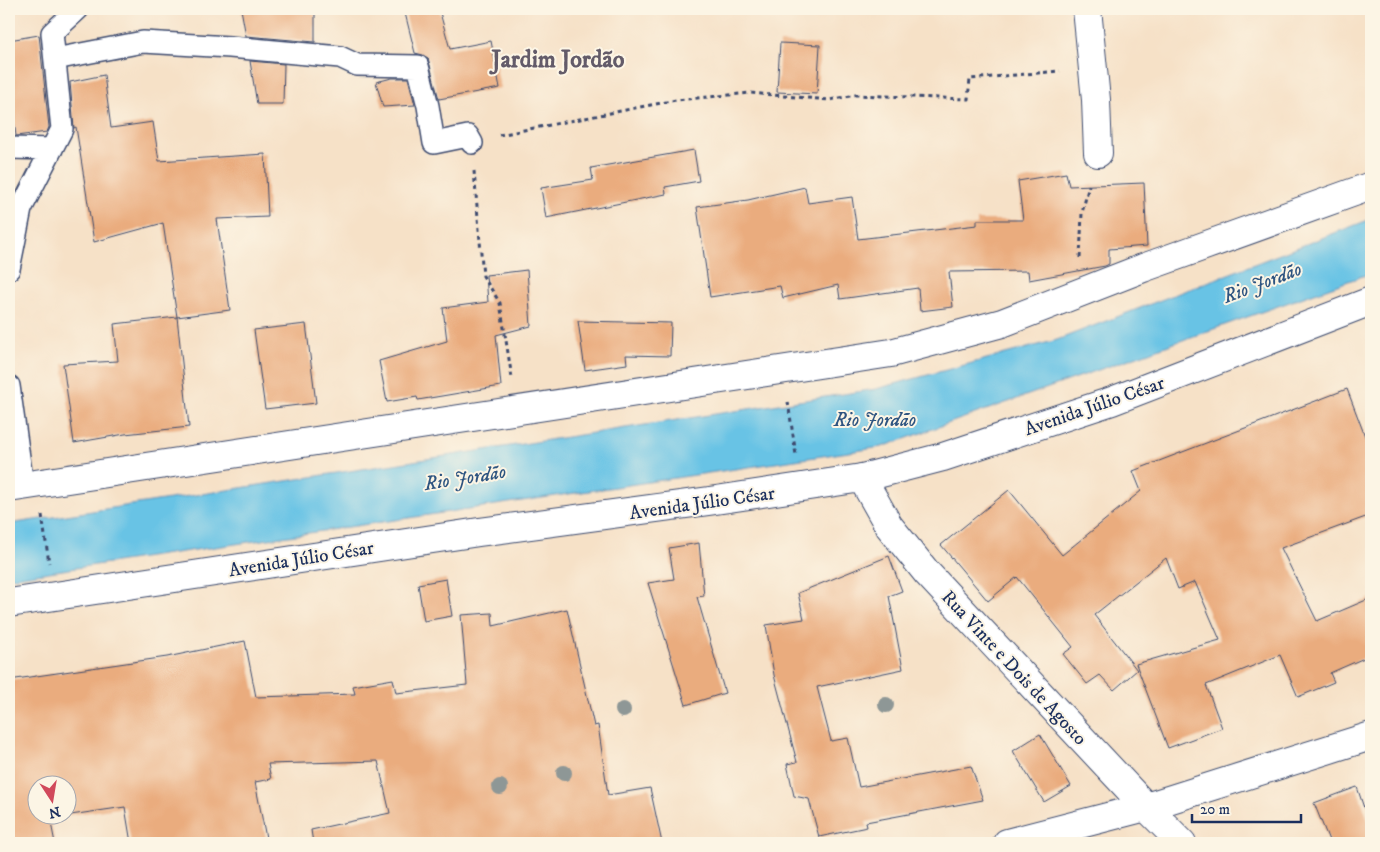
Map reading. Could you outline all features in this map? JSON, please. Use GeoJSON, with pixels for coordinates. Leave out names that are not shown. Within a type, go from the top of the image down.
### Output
{"type":"FeatureCollection","features":[{"type":"Feature","properties":{"kind":"street"},"geometry":{"type":"LineString","coordinates":[[1088,9],[1098,153]]}},
{"type":"Feature","properties":{"kind":"street"},"geometry":{"type":"LineString","coordinates":[[16,487],[891,353],[1002,324],[1082,292],[1371,186]]}},
{"type":"Feature","properties":{"kind":"street","name":"Avenida Júlio César"},"geometry":{"type":"LineString","coordinates":[[9,603],[469,533],[709,501],[862,478],[943,457],[1112,401],[1371,301]]}},
{"type":"Feature","properties":{"kind":"street","name":"Rua Vinte e Dois de Agosto"},"geometry":{"type":"LineString","coordinates":[[862,478],[890,526],[927,572],[1146,807],[1182,843]]}},
{"type":"Feature","properties":{"kind":"street"},"geometry":{"type":"LineString","coordinates":[[1007,843],[1146,807],[1371,736]]}},
{"type":"Feature","properties":{"kind":"lane"},"geometry":{"type":"LineString","coordinates":[[9,269],[22,209],[62,129],[52,34],[78,9]]}},
{"type":"Feature","properties":{"kind":"lane"},"geometry":{"type":"LineString","coordinates":[[55,59],[143,42],[340,58],[357,65],[418,66],[428,106],[434,143],[468,136],[472,143]]}},
{"type":"Feature","properties":{"kind":"lane"},"geometry":{"type":"LineString","coordinates":[[9,148],[52,149]]}},
{"type":"Feature","properties":{"kind":"lane"},"geometry":{"type":"LineString","coordinates":[[9,386],[16,487]]}},
{"type":"Feature","properties":{"kind":"path"},"geometry":{"type":"LineString","coordinates":[[516,410],[500,304],[484,276],[472,143],[515,131],[676,100],[750,93],[830,100],[855,94],[968,99],[970,79],[1093,68]]}},
{"type":"Feature","properties":{"kind":"path"},"geometry":{"type":"LineString","coordinates":[[1082,292],[1080,243],[1082,213],[1098,153]]}},
{"type":"Feature","properties":{"kind":"path"},"geometry":{"type":"LineString","coordinates":[[787,392],[796,456]]}},
{"type":"Feature","properties":{"kind":"path"},"geometry":{"type":"LineString","coordinates":[[41,514],[50,569]]}},
{"type":"Feature","properties":{"kind":"water","name":"Rio Jordão"},"geometry":{"type":"Polygon","coordinates":[[[1371,219],[1371,273],[882,447],[9,578],[9,524],[876,389],[1057,340],[1371,219]]]}},
{"type":"Feature","properties":{"kind":"building"},"geometry":{"type":"Polygon","coordinates":[[[241,9],[315,9],[315,42],[246,36],[241,9]]]}},
{"type":"Feature","properties":{"kind":"building"},"geometry":{"type":"Polygon","coordinates":[[[404,9],[439,9],[450,49],[491,41],[500,88],[439,99],[428,58],[415,53],[404,9]]]}},
{"type":"Feature","properties":{"kind":"building"},"geometry":{"type":"Polygon","coordinates":[[[39,35],[49,127],[47,132],[16,136],[9,78],[9,40],[39,35]]]}},
{"type":"Feature","properties":{"kind":"building"},"geometry":{"type":"Polygon","coordinates":[[[780,43],[820,45],[817,94],[777,92],[780,43]]]}},
{"type":"Feature","properties":{"kind":"building"},"geometry":{"type":"Polygon","coordinates":[[[250,61],[284,64],[283,104],[257,104],[250,61]]]}},
{"type":"Feature","properties":{"kind":"building"},"geometry":{"type":"Polygon","coordinates":[[[104,75],[111,128],[153,122],[159,161],[265,154],[268,217],[217,219],[230,310],[177,317],[163,223],[94,242],[76,127],[74,128],[70,82],[104,75]]]}},
{"type":"Feature","properties":{"kind":"building"},"geometry":{"type":"Polygon","coordinates":[[[392,78],[408,78],[415,105],[383,107],[376,82],[392,78]]]}},
{"type":"Feature","properties":{"kind":"building"},"geometry":{"type":"Polygon","coordinates":[[[694,150],[699,181],[665,187],[666,194],[546,218],[541,188],[593,180],[591,168],[694,150]]]}},
{"type":"Feature","properties":{"kind":"building"},"geometry":{"type":"Polygon","coordinates":[[[1066,173],[1069,186],[1144,183],[1147,246],[1109,249],[1109,264],[1105,266],[1029,280],[1028,271],[949,272],[953,307],[920,311],[918,288],[840,299],[838,285],[783,298],[780,286],[710,297],[697,207],[748,200],[805,187],[808,203],[852,197],[858,239],[977,225],[977,220],[1023,220],[1018,181],[1066,173]]]}},
{"type":"Feature","properties":{"kind":"building"},"geometry":{"type":"Polygon","coordinates":[[[527,270],[531,326],[496,335],[501,386],[418,400],[417,397],[387,402],[379,361],[447,341],[443,308],[488,302],[486,275],[527,270]]]}},
{"type":"Feature","properties":{"kind":"building"},"geometry":{"type":"Polygon","coordinates":[[[177,317],[189,427],[125,434],[74,443],[63,364],[118,361],[114,324],[177,317]]]}},
{"type":"Feature","properties":{"kind":"building"},"geometry":{"type":"Polygon","coordinates":[[[578,321],[671,323],[670,356],[626,355],[627,364],[585,370],[578,321]]]}},
{"type":"Feature","properties":{"kind":"building"},"geometry":{"type":"Polygon","coordinates":[[[306,324],[316,403],[265,409],[254,330],[306,324]]]}},
{"type":"Feature","properties":{"kind":"building"},"geometry":{"type":"Polygon","coordinates":[[[1347,389],[1371,452],[1371,515],[1281,548],[1317,621],[1371,598],[1371,655],[1330,673],[1334,682],[1298,697],[1280,655],[1206,685],[1222,728],[1168,748],[1136,664],[1220,640],[1195,582],[1178,589],[1166,558],[1094,615],[1137,670],[1114,690],[1100,675],[1087,684],[1063,654],[1073,647],[1017,577],[988,601],[941,545],[1009,490],[1062,555],[1141,491],[1133,471],[1347,389]]]}},
{"type":"Feature","properties":{"kind":"building"},"geometry":{"type":"Polygon","coordinates":[[[699,543],[704,596],[697,597],[725,693],[686,705],[648,583],[674,579],[669,548],[699,543]]]}},
{"type":"Feature","properties":{"kind":"building"},"geometry":{"type":"Polygon","coordinates":[[[889,556],[902,591],[889,596],[903,669],[817,687],[831,741],[848,738],[859,787],[971,766],[983,800],[866,822],[867,827],[819,837],[809,799],[794,796],[787,764],[797,762],[774,675],[766,625],[804,619],[798,593],[889,556]]]}},
{"type":"Feature","properties":{"kind":"building"},"geometry":{"type":"Polygon","coordinates":[[[446,579],[452,616],[424,621],[418,584],[446,579]]]}},
{"type":"Feature","properties":{"kind":"building"},"geometry":{"type":"Polygon","coordinates":[[[567,609],[594,726],[598,725],[608,795],[650,788],[662,843],[313,843],[311,830],[390,813],[378,761],[268,764],[271,779],[255,782],[267,843],[131,843],[125,807],[78,814],[78,774],[28,774],[28,824],[51,824],[55,843],[9,843],[9,680],[167,657],[245,641],[256,697],[355,694],[353,686],[393,679],[396,693],[467,685],[461,615],[492,613],[493,626],[567,609]]]}},
{"type":"Feature","properties":{"kind":"building"},"geometry":{"type":"Polygon","coordinates":[[[1040,734],[1071,786],[1044,802],[1013,751],[1040,734]]]}},
{"type":"Feature","properties":{"kind":"building"},"geometry":{"type":"Polygon","coordinates":[[[1357,787],[1371,829],[1371,843],[1330,843],[1314,803],[1357,787]]]}},
{"type":"Feature","properties":{"kind":"district","name":"Jardim Jordão"},"geometry":{"type":"Point","coordinates":[558,59]}}]}
